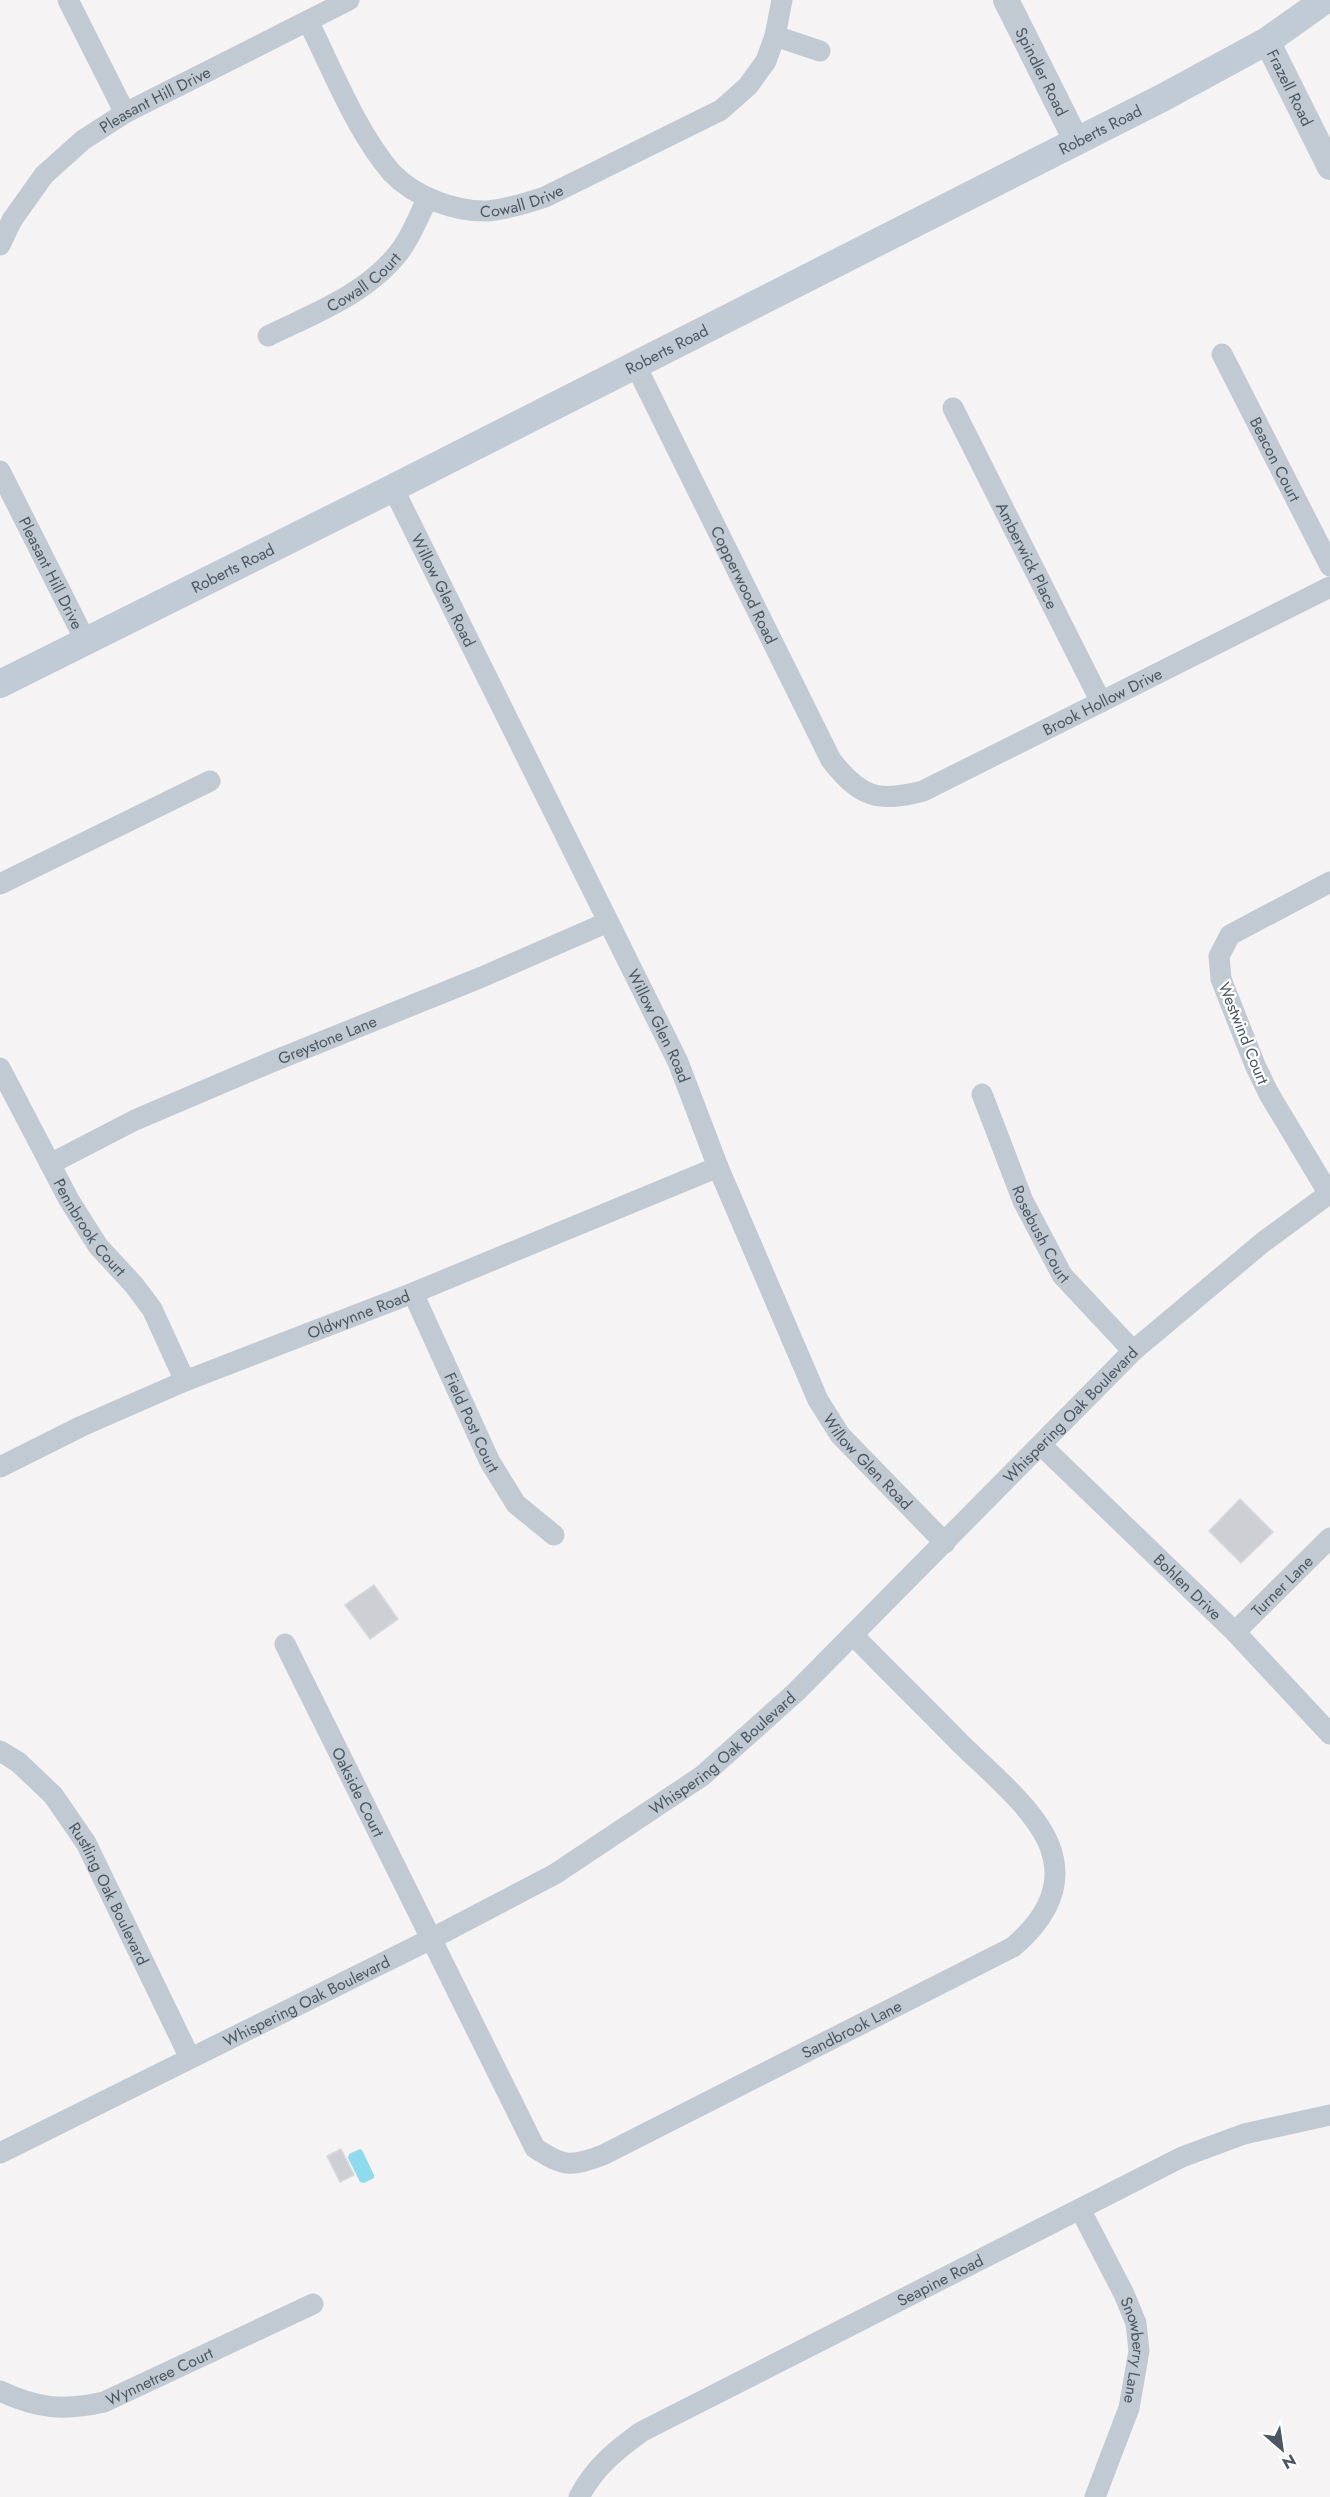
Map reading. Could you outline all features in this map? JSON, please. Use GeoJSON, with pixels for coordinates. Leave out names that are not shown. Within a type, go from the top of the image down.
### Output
{"type":"FeatureCollection","features":[{"type":"Feature","properties":{"kind":"main road","name":"Roberts Road"},"geometry":{"type":"LineString","coordinates":[[0,684],[636,366],[1077,142],[1267,41],[1325,0]]}},
{"type":"Feature","properties":{"kind":"street"},"geometry":{"type":"LineString","coordinates":[[68,0],[125,113]]}},
{"type":"Feature","properties":{"kind":"street","name":"Pleasant Hill Drive"},"geometry":{"type":"LineString","coordinates":[[0,245],[12,220],[44,175],[83,140],[125,113],[349,0]]}},
{"type":"Feature","properties":{"kind":"street","name":"Cowall Drive"},"geometry":{"type":"LineString","coordinates":[[308,21],[368,138],[393,173],[410,188],[428,198],[456,208],[487,211],[517,206],[545,197],[722,110],[748,86],[766,61],[776,36],[782,0]]}},
{"type":"Feature","properties":{"kind":"street","name":"Spindler Road"},"geometry":{"type":"LineString","coordinates":[[1006,0],[1077,142]]}},
{"type":"Feature","properties":{"kind":"street"},"geometry":{"type":"LineString","coordinates":[[776,36],[820,51]]}},
{"type":"Feature","properties":{"kind":"street","name":"Frazell Road"},"geometry":{"type":"LineString","coordinates":[[1267,41],[1330,167]]}},
{"type":"Feature","properties":{"kind":"street","name":"Cowall Court"},"geometry":{"type":"LineString","coordinates":[[268,336],[347,297],[385,269],[401,249],[428,198]]}},
{"type":"Feature","properties":{"kind":"street","name":"Beacon Court"},"geometry":{"type":"LineString","coordinates":[[1222,354],[1330,566]]}},
{"type":"Feature","properties":{"kind":"street","name":"Copperwood Road"},"geometry":{"type":"LineString","coordinates":[[636,366],[831,760],[847,780],[868,794]]}},
{"type":"Feature","properties":{"kind":"street","name":"Amberwick Place"},"geometry":{"type":"LineString","coordinates":[[953,408],[1101,702]]}},
{"type":"Feature","properties":{"kind":"street","name":"Pleasant Hill Drive"},"geometry":{"type":"LineString","coordinates":[[0,471],[86,642]]}},
{"type":"Feature","properties":{"kind":"street","name":"Willow Glen Road"},"geometry":{"type":"LineString","coordinates":[[393,488],[678,1062],[718,1167],[818,1400],[840,1435],[945,1543]]}},
{"type":"Feature","properties":{"kind":"street","name":"Brook Hollow Drive"},"geometry":{"type":"LineString","coordinates":[[868,794],[896,798],[923,791],[1330,587]]}},
{"type":"Feature","properties":{"kind":"street"},"geometry":{"type":"LineString","coordinates":[[0,884],[210,781]]}},
{"type":"Feature","properties":{"kind":"street","name":"Westwind Court"},"geometry":{"type":"LineString","coordinates":[[1329,1193],[1269,1094],[1255,1065],[1221,980],[1219,956],[1230,934],[1330,882]]}},
{"type":"Feature","properties":{"kind":"street","name":"Greystone Lane"},"geometry":{"type":"LineString","coordinates":[[50,1164],[145,1116],[482,977],[608,922]]}},
{"type":"Feature","properties":{"kind":"street","name":"Pennbrook Court"},"geometry":{"type":"LineString","coordinates":[[0,1068],[50,1164],[98,1246],[135,1285],[152,1309],[184,1381]]}},
{"type":"Feature","properties":{"kind":"street","name":"Rosebush Court"},"geometry":{"type":"LineString","coordinates":[[982,1094],[1023,1201],[1062,1275],[1133,1351]]}},
{"type":"Feature","properties":{"kind":"street","name":"Oldwynne Road"},"geometry":{"type":"LineString","coordinates":[[0,1467],[82,1426],[184,1381],[412,1293],[718,1167]]}},
{"type":"Feature","properties":{"kind":"street","name":"Whispering Oak Boulevard"},"geometry":{"type":"LineString","coordinates":[[0,2153],[432,1939],[555,1874],[702,1776],[796,1692],[1133,1351],[1262,1243],[1329,1193]]}},
{"type":"Feature","properties":{"kind":"street","name":"Field Post Court"},"geometry":{"type":"LineString","coordinates":[[412,1293],[490,1462],[516,1504],[554,1535]]}},
{"type":"Feature","properties":{"kind":"street","name":"Bohlen Drive"},"geometry":{"type":"LineString","coordinates":[[1041,1445],[1235,1632],[1330,1734]]}},
{"type":"Feature","properties":{"kind":"street","name":"Turner Lane"},"geometry":{"type":"LineString","coordinates":[[1235,1632],[1330,1538]]}},
{"type":"Feature","properties":{"kind":"street","name":"Sandbrook Lane"},"geometry":{"type":"LineString","coordinates":[[432,1939],[535,2148],[555,2161],[578,2164],[603,2155],[1013,1947],[1030,1933],[1042,1918],[1050,1897],[1054,1878],[1054,1858],[1047,1838],[1022,1804],[853,1635]]}},
{"type":"Feature","properties":{"kind":"street","name":"Oakside Court"},"geometry":{"type":"LineString","coordinates":[[285,1644],[432,1939]]}},
{"type":"Feature","properties":{"kind":"street","name":"Rustling Oak Boulevard"},"geometry":{"type":"LineString","coordinates":[[0,1751],[18,1762],[53,1795],[86,1843],[190,2058]]}},
{"type":"Feature","properties":{"kind":"street","name":"Seapine Road"},"geometry":{"type":"LineString","coordinates":[[579,2497],[591,2476],[615,2451],[641,2432],[1182,2157],[1244,2134],[1330,2115]]}},
{"type":"Feature","properties":{"kind":"street","name":"Snowberry Lane"},"geometry":{"type":"LineString","coordinates":[[1080,2209],[1136,2323],[1139,2351],[1128,2409],[1095,2497]]}},
{"type":"Feature","properties":{"kind":"street","name":"Wynnetree Court"},"geometry":{"type":"LineString","coordinates":[[0,2391],[24,2403],[51,2408],[77,2408],[104,2402],[313,2304]]}},
{"type":"Feature","properties":{"kind":"water"},"geometry":{"type":"Polygon","coordinates":[[[360,2149],[374,2175],[374,2178],[364,2183],[360,2182],[348,2158],[349,2154],[360,2149]]]}},
{"type":"Feature","properties":{"kind":"building"},"geometry":{"type":"Polygon","coordinates":[[[1240,1499],[1273,1532],[1241,1563],[1209,1531],[1240,1499]]]}},
{"type":"Feature","properties":{"kind":"building"},"geometry":{"type":"Polygon","coordinates":[[[374,1585],[398,1619],[370,1639],[345,1605],[374,1585]]]}},
{"type":"Feature","properties":{"kind":"building"},"geometry":{"type":"Polygon","coordinates":[[[341,2149],[354,2175],[340,2182],[327,2156],[341,2149]]]}}]}
